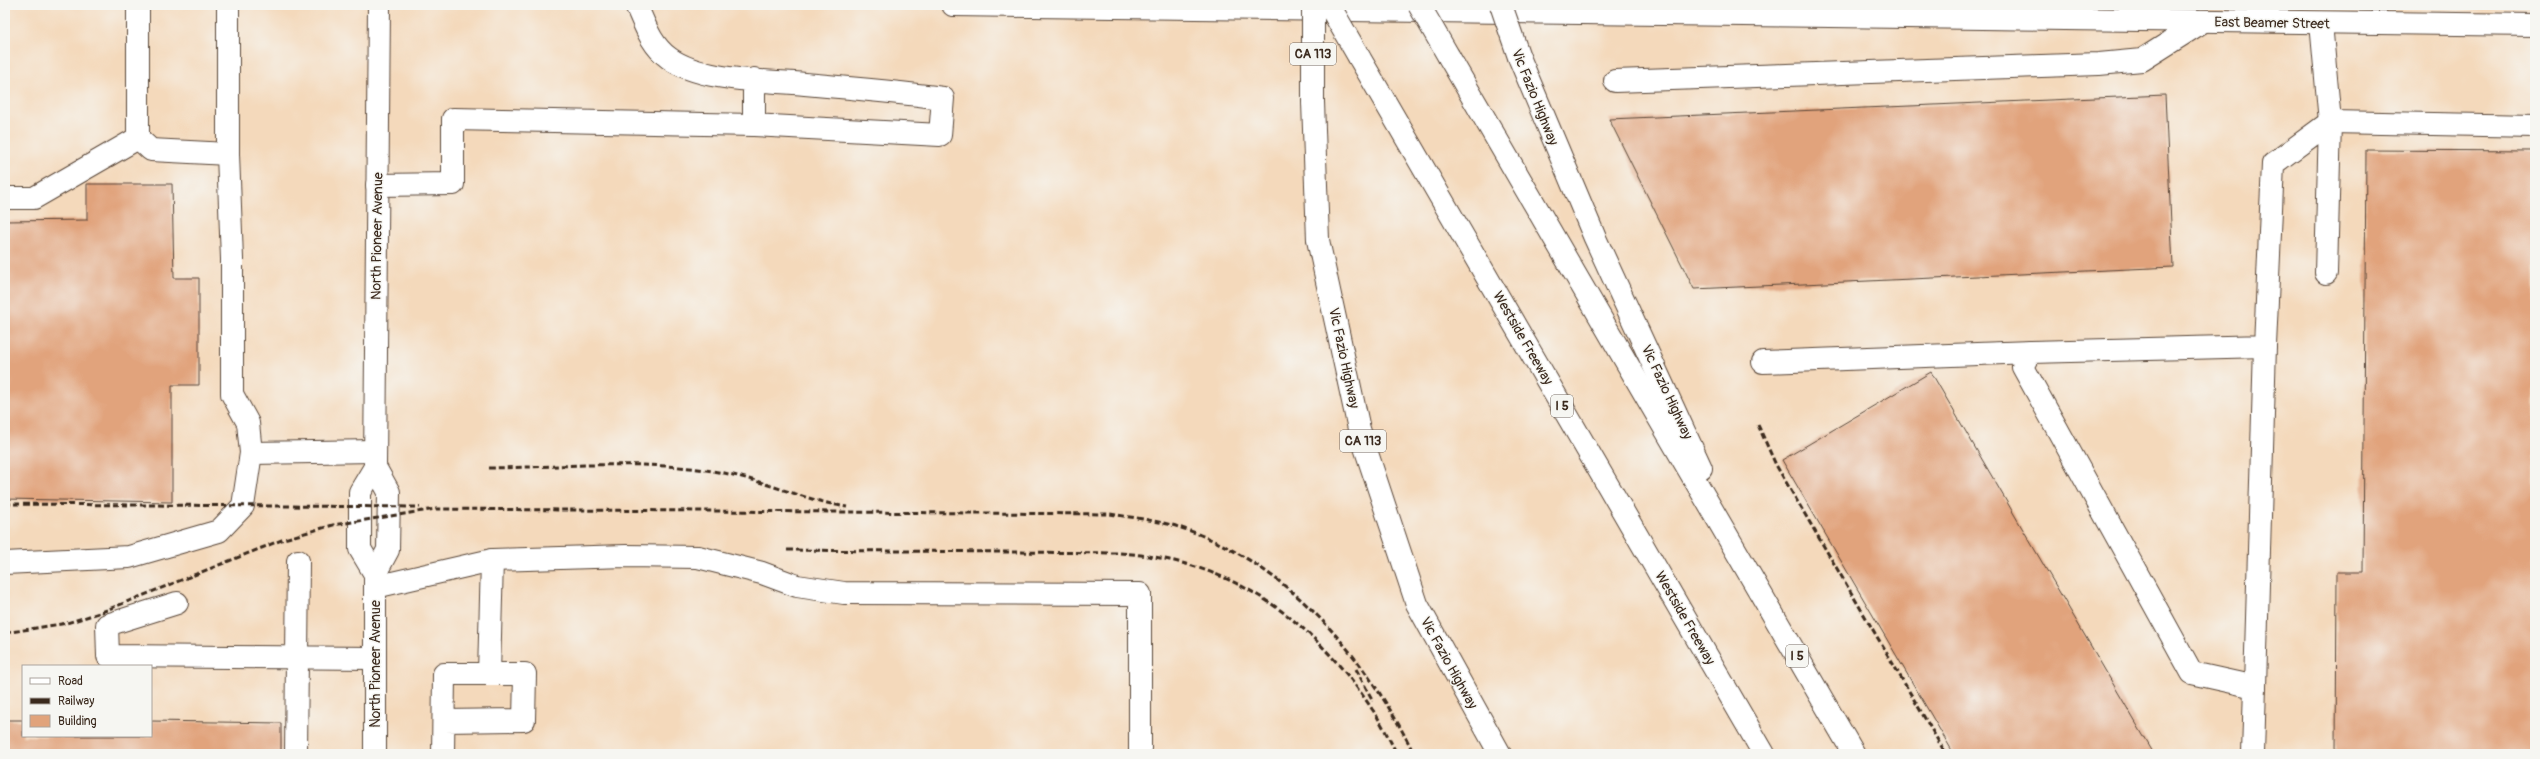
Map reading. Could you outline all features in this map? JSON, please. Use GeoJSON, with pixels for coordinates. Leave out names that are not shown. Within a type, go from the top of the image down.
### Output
{"type":"FeatureCollection","features":[{"type":"Feature","properties":{"kind":"main road"},"geometry":{"type":"LineString","coordinates":[[138,5],[138,138],[151,150],[228,154]]}},
{"type":"Feature","properties":{"kind":"main road"},"geometry":{"type":"LineString","coordinates":[[5,563],[129,557],[219,531],[243,506],[251,452],[248,423],[232,394],[232,259],[228,154],[228,5]]}},
{"type":"Feature","properties":{"kind":"main road","name":"North Pioneer Avenue"},"geometry":{"type":"LineString","coordinates":[[375,754],[375,580],[388,550],[389,507],[389,492],[375,459],[379,5]]}},
{"type":"Feature","properties":{"kind":"main road"},"geometry":{"type":"LineString","coordinates":[[377,185],[454,184],[453,119],[754,125],[940,135],[944,98],[754,79],[695,71],[670,58],[652,40],[636,5]]}},
{"type":"Feature","properties":{"kind":"main road","name":"East Beamer Street"},"geometry":{"type":"LineString","coordinates":[[953,5],[2202,22],[2310,17],[2535,25]]}},
{"type":"Feature","properties":{"kind":"main road","name":"Vic Fazio Highway"},"geometry":{"type":"LineString","coordinates":[[1313,5],[1313,102],[1318,240],[1359,429],[1417,604],[1500,754]]}},
{"type":"Feature","properties":{"kind":"main road","name":"Westside Freeway"},"geometry":{"type":"LineString","coordinates":[[1329,5],[1764,754]]}},
{"type":"Feature","properties":{"kind":"main road","name":"I 5"},"geometry":{"type":"LineString","coordinates":[[1419,5],[1854,754]]}},
{"type":"Feature","properties":{"kind":"main road","name":"Vic Fazio Highway"},"geometry":{"type":"LineString","coordinates":[[1501,5],[1519,57],[1573,189],[1684,428],[1740,559]]}},
{"type":"Feature","properties":{"kind":"main road"},"geometry":{"type":"LineString","coordinates":[[2310,17],[2330,122],[2326,273]]}},
{"type":"Feature","properties":{"kind":"main road"},"geometry":{"type":"LineString","coordinates":[[1615,81],[2099,64],[2142,60],[2202,22]]}},
{"type":"Feature","properties":{"kind":"main road"},"geometry":{"type":"LineString","coordinates":[[754,79],[754,125]]}},
{"type":"Feature","properties":{"kind":"main road"},"geometry":{"type":"LineString","coordinates":[[2253,754],[2265,346],[2273,164],[2330,122],[2535,126]]}},
{"type":"Feature","properties":{"kind":"main road"},"geometry":{"type":"LineString","coordinates":[[5,198],[34,198],[138,138]]}},
{"type":"Feature","properties":{"kind":"main road"},"geometry":{"type":"LineString","coordinates":[[1764,362],[2031,352],[2265,346]]}},
{"type":"Feature","properties":{"kind":"main road"},"geometry":{"type":"LineString","coordinates":[[2031,352],[2023,367],[2192,673],[2255,687]]}},
{"type":"Feature","properties":{"kind":"main road"},"geometry":{"type":"LineString","coordinates":[[251,452],[375,459],[360,492],[360,549],[375,580],[492,560],[626,556],[698,557],[762,573],[797,586],[844,593],[1140,594],[1140,754]]}},
{"type":"Feature","properties":{"kind":"main road"},"geometry":{"type":"LineString","coordinates":[[490,674],[492,560]]}},
{"type":"Feature","properties":{"kind":"main road"},"geometry":{"type":"LineString","coordinates":[[296,754],[298,561]]}},
{"type":"Feature","properties":{"kind":"main road"},"geometry":{"type":"LineString","coordinates":[[177,603],[107,625],[108,656],[375,658]]}},
{"type":"Feature","properties":{"kind":"main road"},"geometry":{"type":"LineString","coordinates":[[443,754],[444,674],[525,674],[524,720],[444,721]]}},
{"type":"Feature","properties":{"kind":"building"},"geometry":{"type":"Polygon","coordinates":[[[2165,95],[2173,267],[1694,289],[1609,119],[2165,95]]]}},
{"type":"Feature","properties":{"kind":"building"},"geometry":{"type":"Polygon","coordinates":[[[2366,150],[2535,151],[2534,754],[2336,754],[2337,572],[2363,572],[2366,150]]]}},
{"type":"Feature","properties":{"kind":"building"},"geometry":{"type":"Polygon","coordinates":[[[87,184],[172,184],[174,278],[199,278],[199,385],[172,385],[172,502],[5,499],[5,221],[87,220],[87,184]]]}},
{"type":"Feature","properties":{"kind":"building"},"geometry":{"type":"Polygon","coordinates":[[[1931,372],[2154,754],[1954,754],[1782,460],[1931,372]]]}},
{"type":"Feature","properties":{"kind":"building"},"geometry":{"type":"Polygon","coordinates":[[[5,720],[22,720],[22,737],[152,737],[152,721],[281,723],[281,754],[5,754],[5,720]]]}},
{"type":"Feature","properties":{"kind":"railway"},"geometry":{"type":"LineString","coordinates":[[1758,425],[1776,465],[1946,754]]}},
{"type":"Feature","properties":{"kind":"railway"},"geometry":{"type":"LineString","coordinates":[[489,468],[575,465],[633,465],[690,468],[734,475],[814,500],[847,507]]}},
{"type":"Feature","properties":{"kind":"railway"},"geometry":{"type":"LineString","coordinates":[[5,504],[420,507]]}},
{"type":"Feature","properties":{"kind":"railway"},"geometry":{"type":"LineString","coordinates":[[5,633],[67,623],[99,613],[284,539],[333,525],[436,509],[1110,514],[1172,525],[1212,540],[1249,560],[1284,585],[1316,614],[1345,646],[1371,681],[1394,717],[1414,754]]}},
{"type":"Feature","properties":{"kind":"railway"},"geometry":{"type":"LineString","coordinates":[[787,550],[1118,553],[1158,558],[1196,567],[1231,581],[1264,599],[1295,621],[1323,647],[1348,676],[1372,709],[1397,754]]}},
{"type":"Feature","properties":{"kind":"railway"},"geometry":{"type":"LineString","coordinates":[[1356,669],[1373,701]]}}]}
